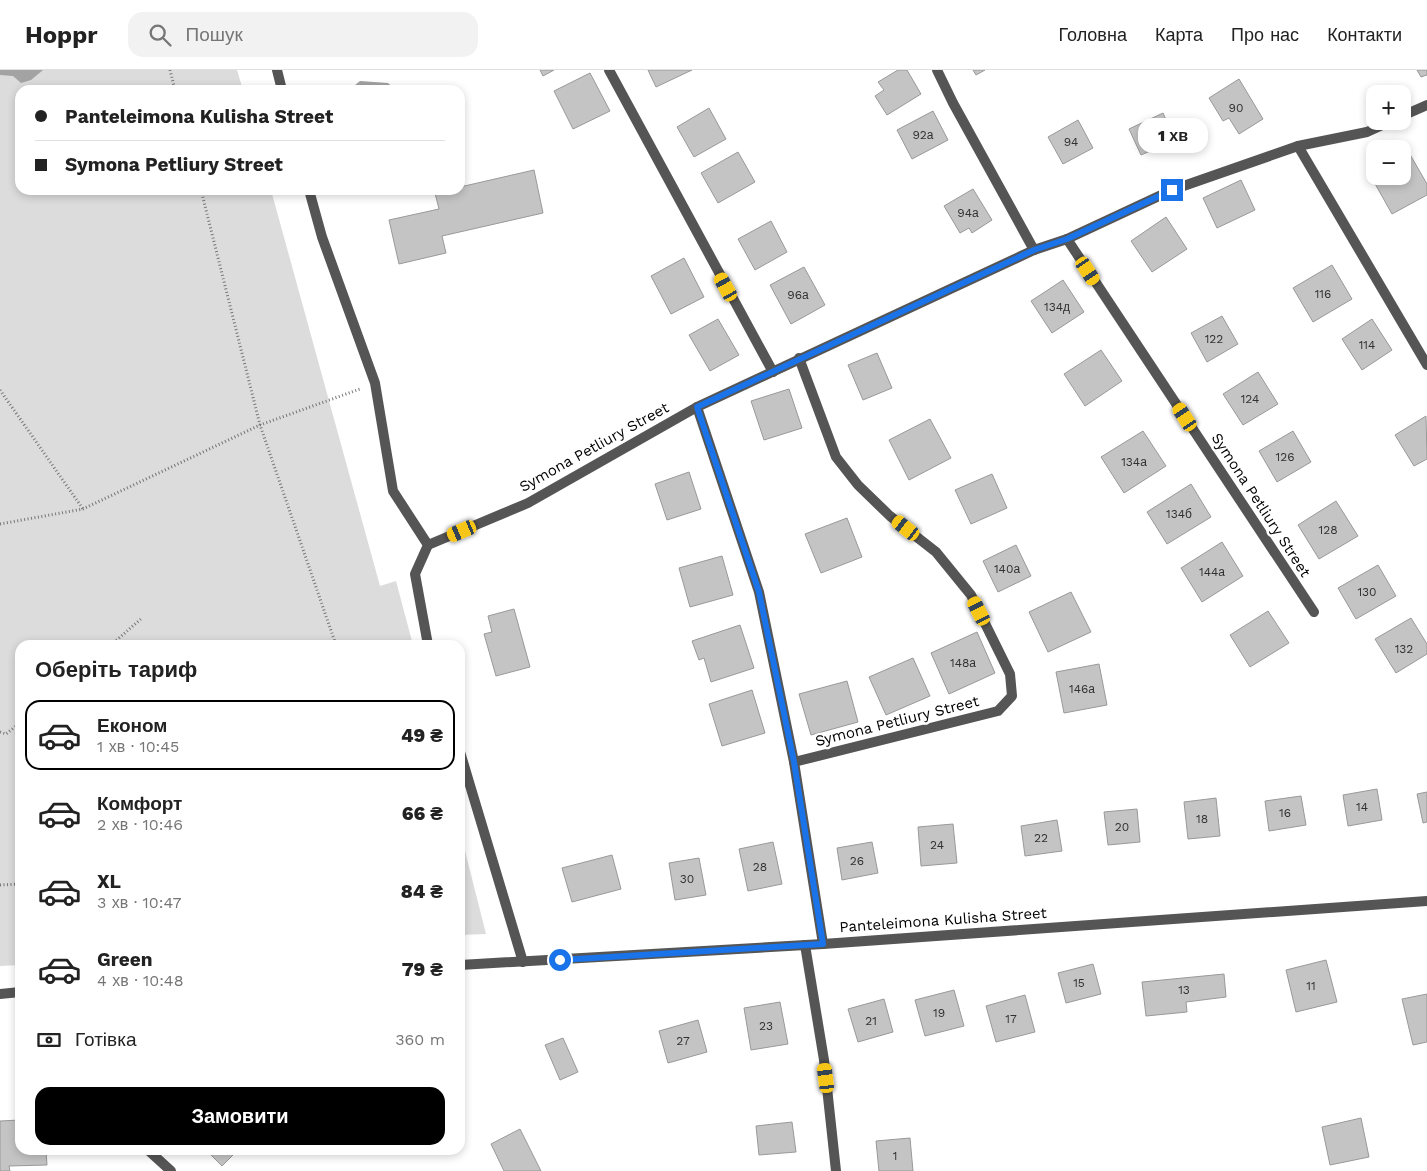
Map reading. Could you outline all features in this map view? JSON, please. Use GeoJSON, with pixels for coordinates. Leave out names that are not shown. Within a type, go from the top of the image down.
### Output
{"type":"FeatureCollection","features":[{"type":"Feature","properties":{"kind":"street"},"geometry":{"type":"LineString","coordinates":[[277,70],[281,85]]}},
{"type":"Feature","properties":{"kind":"street"},"geometry":{"type":"LineString","coordinates":[[609,70],[773,372]]}},
{"type":"Feature","properties":{"kind":"street"},"geometry":{"type":"LineString","coordinates":[[937,70],[953,103],[1034,250]]}},
{"type":"Feature","properties":{"kind":"street"},"geometry":{"type":"LineString","coordinates":[[1411,112],[1427,105]]}},
{"type":"Feature","properties":{"kind":"street","name":"Symona Petliury Street"},"geometry":{"type":"LineString","coordinates":[[428,545],[528,503],[697,407],[1034,250],[1067,239],[1172,190],[1298,146],[1372,130]]}},
{"type":"Feature","properties":{"kind":"street"},"geometry":{"type":"LineString","coordinates":[[1298,146],[1427,365]]}},
{"type":"Feature","properties":{"kind":"street"},"geometry":{"type":"LineString","coordinates":[[310,195],[322,237],[375,383],[393,490],[428,545],[414,574],[427,640]]}},
{"type":"Feature","properties":{"kind":"street","name":"Symona Petliury Street"},"geometry":{"type":"LineString","coordinates":[[1067,239],[1314,612]]}},
{"type":"Feature","properties":{"kind":"street","name":"Symona Petliury Street"},"geometry":{"type":"LineString","coordinates":[[794,762],[998,711],[1012,696],[1010,674],[971,595],[936,552],[890,516],[858,485],[836,457],[799,358]]}},
{"type":"Feature","properties":{"kind":"street"},"geometry":{"type":"LineString","coordinates":[[697,407],[759,592],[794,762],[823,944]]}},
{"type":"Feature","properties":{"kind":"street"},"geometry":{"type":"LineString","coordinates":[[465,769],[523,962]]}},
{"type":"Feature","properties":{"kind":"street","name":"Panteleimona Kulisha Street"},"geometry":{"type":"LineString","coordinates":[[465,965],[823,944],[1427,901]]}},
{"type":"Feature","properties":{"kind":"street"},"geometry":{"type":"LineString","coordinates":[[805,945],[824,1060],[836,1171]]}},
{"type":"Feature","properties":{"kind":"street"},"geometry":{"type":"LineString","coordinates":[[0,994],[15,992]]}},
{"type":"Feature","properties":{"kind":"street"},"geometry":{"type":"LineString","coordinates":[[153,1155],[171,1171]]}},
{"type":"Feature","properties":{"kind":"path"},"geometry":{"type":"LineString","coordinates":[[170,70],[174,85]]}},
{"type":"Feature","properties":{"kind":"path"},"geometry":{"type":"LineString","coordinates":[[202,195],[260,425],[334,640]]}},
{"type":"Feature","properties":{"kind":"path"},"geometry":{"type":"LineString","coordinates":[[0,524],[82,510],[260,425],[375,383]]}},
{"type":"Feature","properties":{"kind":"path"},"geometry":{"type":"LineString","coordinates":[[0,390],[82,510]]}},
{"type":"Feature","properties":{"kind":"path"},"geometry":{"type":"LineString","coordinates":[[117,640],[142,618]]}},
{"type":"Feature","properties":{"kind":"path"},"geometry":{"type":"LineString","coordinates":[[0,732],[6,734],[15,727]]}},
{"type":"Feature","properties":{"kind":"path"},"geometry":{"type":"LineString","coordinates":[[0,885],[15,884]]}},
{"type":"Feature","properties":{"kind":"shaded area"},"geometry":{"type":"Polygon","coordinates":[[[0,70],[237,70],[242,85],[15,85],[15,195],[272,195],[380,586],[396,581],[412,640],[15,640],[15,965],[0,966],[0,70]]]}},
{"type":"Feature","properties":{"kind":"shaded area"},"geometry":{"type":"Polygon","coordinates":[[[0,70],[43,70],[31,80],[21,83],[13,76],[0,75],[0,70]]]}},
{"type":"Feature","properties":{"kind":"shaded area"},"geometry":{"type":"Polygon","coordinates":[[[360,81],[388,83],[390,85],[355,85],[360,81]]]}},
{"type":"Feature","properties":{"kind":"shaded area"},"geometry":{"type":"Polygon","coordinates":[[[465,851],[486,934],[465,935],[465,851]]]}},
{"type":"Feature","properties":{"kind":"building"},"geometry":{"type":"Polygon","coordinates":[[[540,70],[554,70],[543,76],[540,70]]]}},
{"type":"Feature","properties":{"kind":"building"},"geometry":{"type":"Polygon","coordinates":[[[648,70],[692,70],[656,87],[648,70]]]}},
{"type":"Feature","properties":{"kind":"building"},"geometry":{"type":"Polygon","coordinates":[[[898,70],[907,70],[921,94],[887,115],[875,96],[884,90],[878,82],[898,70]]]}},
{"type":"Feature","properties":{"kind":"building"},"geometry":{"type":"Polygon","coordinates":[[[973,70],[985,70],[976,75],[973,70]]]}},
{"type":"Feature","properties":{"kind":"building"},"geometry":{"type":"Polygon","coordinates":[[[1417,70],[1427,70],[1427,75],[1421,77],[1417,70]]]}},
{"type":"Feature","properties":{"kind":"building"},"geometry":{"type":"Polygon","coordinates":[[[590,73],[610,111],[573,129],[554,91],[590,73]]]}},
{"type":"Feature","properties":{"kind":"building"},"geometry":{"type":"Polygon","coordinates":[[[1239,79],[1263,119],[1239,134],[1229,118],[1223,121],[1209,98],[1239,79]]]}},
{"type":"Feature","properties":{"kind":"building"},"geometry":{"type":"Polygon","coordinates":[[[709,108],[726,139],[694,157],[677,127],[709,108]]]}},
{"type":"Feature","properties":{"kind":"building"},"geometry":{"type":"Polygon","coordinates":[[[933,111],[948,140],[912,159],[897,130],[933,111]]]}},
{"type":"Feature","properties":{"kind":"building"},"geometry":{"type":"Polygon","coordinates":[[[1163,113],[1175,140],[1141,155],[1129,129],[1163,113]]]}},
{"type":"Feature","properties":{"kind":"building"},"geometry":{"type":"Polygon","coordinates":[[[1078,120],[1093,148],[1063,164],[1048,137],[1078,120]]]}},
{"type":"Feature","properties":{"kind":"building"},"geometry":{"type":"Polygon","coordinates":[[[738,152],[755,182],[718,203],[701,173],[738,152]]]}},
{"type":"Feature","properties":{"kind":"building"},"geometry":{"type":"Polygon","coordinates":[[[1411,156],[1427,184],[1427,195],[1392,214],[1376,185],[1411,185],[1411,156]]]}},
{"type":"Feature","properties":{"kind":"building"},"geometry":{"type":"Polygon","coordinates":[[[534,170],[543,213],[442,236],[446,253],[399,264],[389,220],[439,209],[436,195],[465,195],[465,186],[534,170]]]}},
{"type":"Feature","properties":{"kind":"building"},"geometry":{"type":"Polygon","coordinates":[[[1241,180],[1255,210],[1217,228],[1203,198],[1241,180]]]}},
{"type":"Feature","properties":{"kind":"building"},"geometry":{"type":"Polygon","coordinates":[[[973,189],[992,220],[972,233],[969,228],[960,233],[944,206],[973,189]]]}},
{"type":"Feature","properties":{"kind":"building"},"geometry":{"type":"Polygon","coordinates":[[[1166,217],[1187,249],[1152,272],[1131,241],[1166,217]]]}},
{"type":"Feature","properties":{"kind":"building"},"geometry":{"type":"Polygon","coordinates":[[[771,221],[787,252],[755,270],[738,239],[771,221]]]}},
{"type":"Feature","properties":{"kind":"building"},"geometry":{"type":"Polygon","coordinates":[[[684,258],[704,297],[671,314],[651,276],[684,258]]]}},
{"type":"Feature","properties":{"kind":"building"},"geometry":{"type":"Polygon","coordinates":[[[1332,265],[1352,299],[1313,322],[1293,288],[1332,265]]]}},
{"type":"Feature","properties":{"kind":"building"},"geometry":{"type":"Polygon","coordinates":[[[804,267],[825,305],[791,324],[770,285],[804,267]]]}},
{"type":"Feature","properties":{"kind":"building"},"geometry":{"type":"Polygon","coordinates":[[[1063,280],[1084,312],[1052,333],[1031,301],[1063,280]]]}},
{"type":"Feature","properties":{"kind":"building"},"geometry":{"type":"Polygon","coordinates":[[[1222,316],[1238,344],[1207,362],[1191,333],[1222,316]]]}},
{"type":"Feature","properties":{"kind":"building"},"geometry":{"type":"Polygon","coordinates":[[[718,319],[739,355],[710,371],[689,335],[718,319]]]}},
{"type":"Feature","properties":{"kind":"building"},"geometry":{"type":"Polygon","coordinates":[[[1372,319],[1392,350],[1362,370],[1342,339],[1372,319]]]}},
{"type":"Feature","properties":{"kind":"building"},"geometry":{"type":"Polygon","coordinates":[[[1101,350],[1122,381],[1085,406],[1064,374],[1101,350]]]}},
{"type":"Feature","properties":{"kind":"building"},"geometry":{"type":"Polygon","coordinates":[[[877,353],[892,388],[863,400],[848,365],[877,353]]]}},
{"type":"Feature","properties":{"kind":"building"},"geometry":{"type":"Polygon","coordinates":[[[1258,372],[1278,404],[1243,425],[1223,394],[1258,372]]]}},
{"type":"Feature","properties":{"kind":"building"},"geometry":{"type":"Polygon","coordinates":[[[789,389],[802,428],[764,440],[751,401],[789,389]]]}},
{"type":"Feature","properties":{"kind":"building"},"geometry":{"type":"Polygon","coordinates":[[[1426,416],[1427,459],[1414,466],[1395,435],[1426,416]]]}},
{"type":"Feature","properties":{"kind":"building"},"geometry":{"type":"Polygon","coordinates":[[[930,419],[951,458],[909,480],[889,440],[930,419]]]}},
{"type":"Feature","properties":{"kind":"building"},"geometry":{"type":"Polygon","coordinates":[[[1143,431],[1166,466],[1124,493],[1101,457],[1143,431]]]}},
{"type":"Feature","properties":{"kind":"building"},"geometry":{"type":"Polygon","coordinates":[[[1293,431],[1311,462],[1277,482],[1259,451],[1293,431]]]}},
{"type":"Feature","properties":{"kind":"building"},"geometry":{"type":"Polygon","coordinates":[[[689,472],[701,509],[667,520],[655,484],[689,472]]]}},
{"type":"Feature","properties":{"kind":"building"},"geometry":{"type":"Polygon","coordinates":[[[992,474],[1007,508],[971,524],[955,490],[992,474]]]}},
{"type":"Feature","properties":{"kind":"building"},"geometry":{"type":"Polygon","coordinates":[[[1191,484],[1211,517],[1167,544],[1147,512],[1191,484]]]}},
{"type":"Feature","properties":{"kind":"building"},"geometry":{"type":"Polygon","coordinates":[[[1336,501],[1358,536],[1319,559],[1298,525],[1336,501]]]}},
{"type":"Feature","properties":{"kind":"building"},"geometry":{"type":"Polygon","coordinates":[[[847,518],[862,557],[821,573],[805,534],[847,518]]]}},
{"type":"Feature","properties":{"kind":"building"},"geometry":{"type":"Polygon","coordinates":[[[1222,542],[1243,576],[1202,602],[1181,568],[1222,542]]]}},
{"type":"Feature","properties":{"kind":"building"},"geometry":{"type":"Polygon","coordinates":[[[1016,545],[1031,576],[998,592],[983,561],[1016,545]]]}},
{"type":"Feature","properties":{"kind":"building"},"geometry":{"type":"Polygon","coordinates":[[[722,556],[733,595],[690,607],[679,568],[722,556]]]}},
{"type":"Feature","properties":{"kind":"building"},"geometry":{"type":"Polygon","coordinates":[[[1378,565],[1396,596],[1356,619],[1338,588],[1378,565]]]}},
{"type":"Feature","properties":{"kind":"building"},"geometry":{"type":"Polygon","coordinates":[[[1071,592],[1091,632],[1048,652],[1029,612],[1071,592]]]}},
{"type":"Feature","properties":{"kind":"building"},"geometry":{"type":"Polygon","coordinates":[[[514,609],[530,667],[496,676],[484,634],[492,632],[488,616],[514,609]]]}},
{"type":"Feature","properties":{"kind":"building"},"geometry":{"type":"Polygon","coordinates":[[[1268,611],[1289,643],[1250,667],[1230,635],[1268,611]]]}},
{"type":"Feature","properties":{"kind":"building"},"geometry":{"type":"Polygon","coordinates":[[[1411,618],[1427,644],[1427,654],[1396,673],[1375,639],[1411,618]]]}},
{"type":"Feature","properties":{"kind":"building"},"geometry":{"type":"Polygon","coordinates":[[[740,625],[754,668],[711,682],[704,658],[699,660],[692,641],[740,625]]]}},
{"type":"Feature","properties":{"kind":"building"},"geometry":{"type":"Polygon","coordinates":[[[977,632],[995,673],[949,694],[931,653],[977,632]]]}},
{"type":"Feature","properties":{"kind":"building"},"geometry":{"type":"Polygon","coordinates":[[[913,658],[930,696],[886,715],[869,677],[913,658]]]}},
{"type":"Feature","properties":{"kind":"building"},"geometry":{"type":"Polygon","coordinates":[[[1099,664],[1107,705],[1064,713],[1056,672],[1099,664]]]}},
{"type":"Feature","properties":{"kind":"building"},"geometry":{"type":"Polygon","coordinates":[[[847,681],[858,722],[811,735],[799,694],[847,681]]]}},
{"type":"Feature","properties":{"kind":"building"},"geometry":{"type":"Polygon","coordinates":[[[752,690],[765,733],[722,746],[709,704],[752,690]]]}},
{"type":"Feature","properties":{"kind":"building"},"geometry":{"type":"Polygon","coordinates":[[[1377,789],[1382,820],[1348,826],[1343,795],[1377,789]]]}},
{"type":"Feature","properties":{"kind":"building"},"geometry":{"type":"Polygon","coordinates":[[[1427,792],[1427,822],[1423,823],[1417,794],[1427,792]]]}},
{"type":"Feature","properties":{"kind":"building"},"geometry":{"type":"Polygon","coordinates":[[[1301,796],[1306,825],[1269,831],[1265,801],[1301,796]]]}},
{"type":"Feature","properties":{"kind":"building"},"geometry":{"type":"Polygon","coordinates":[[[1216,798],[1220,836],[1188,839],[1184,802],[1216,798]]]}},
{"type":"Feature","properties":{"kind":"building"},"geometry":{"type":"Polygon","coordinates":[[[1137,809],[1140,842],[1108,845],[1104,812],[1137,809]]]}},
{"type":"Feature","properties":{"kind":"building"},"geometry":{"type":"Polygon","coordinates":[[[1057,820],[1062,851],[1025,856],[1021,826],[1057,820]]]}},
{"type":"Feature","properties":{"kind":"building"},"geometry":{"type":"Polygon","coordinates":[[[953,824],[957,863],[921,866],[918,827],[953,824]]]}},
{"type":"Feature","properties":{"kind":"building"},"geometry":{"type":"Polygon","coordinates":[[[773,842],[782,884],[748,891],[739,849],[773,842]]]}},
{"type":"Feature","properties":{"kind":"building"},"geometry":{"type":"Polygon","coordinates":[[[872,842],[878,873],[842,880],[837,848],[872,842]]]}},
{"type":"Feature","properties":{"kind":"building"},"geometry":{"type":"Polygon","coordinates":[[[612,855],[621,889],[572,902],[562,868],[612,855]]]}},
{"type":"Feature","properties":{"kind":"building"},"geometry":{"type":"Polygon","coordinates":[[[699,858],[706,895],[675,900],[669,863],[699,858]]]}},
{"type":"Feature","properties":{"kind":"building"},"geometry":{"type":"Polygon","coordinates":[[[1326,960],[1337,1002],[1296,1012],[1286,970],[1326,960]]]}},
{"type":"Feature","properties":{"kind":"building"},"geometry":{"type":"Polygon","coordinates":[[[1093,964],[1101,994],[1066,1003],[1058,973],[1093,964]]]}},
{"type":"Feature","properties":{"kind":"building"},"geometry":{"type":"Polygon","coordinates":[[[1224,974],[1226,997],[1186,1002],[1187,1012],[1146,1016],[1142,982],[1224,974]]]}},
{"type":"Feature","properties":{"kind":"building"},"geometry":{"type":"Polygon","coordinates":[[[954,990],[964,1026],[925,1036],[915,1000],[954,990]]]}},
{"type":"Feature","properties":{"kind":"building"},"geometry":{"type":"Polygon","coordinates":[[[1427,994],[1427,1042],[1413,1045],[1402,999],[1427,994]]]}},
{"type":"Feature","properties":{"kind":"building"},"geometry":{"type":"Polygon","coordinates":[[[1025,995],[1035,1032],[996,1042],[986,1006],[1025,995]]]}},
{"type":"Feature","properties":{"kind":"building"},"geometry":{"type":"Polygon","coordinates":[[[884,999],[893,1032],[858,1042],[848,1009],[884,999]]]}},
{"type":"Feature","properties":{"kind":"building"},"geometry":{"type":"Polygon","coordinates":[[[780,1002],[788,1044],[751,1050],[744,1008],[780,1002]]]}},
{"type":"Feature","properties":{"kind":"building"},"geometry":{"type":"Polygon","coordinates":[[[698,1020],[707,1052],[668,1063],[659,1031],[698,1020]]]}},
{"type":"Feature","properties":{"kind":"building"},"geometry":{"type":"Polygon","coordinates":[[[563,1038],[578,1072],[560,1080],[545,1045],[563,1038]]]}},
{"type":"Feature","properties":{"kind":"building"},"geometry":{"type":"Polygon","coordinates":[[[1361,1118],[1369,1157],[1330,1165],[1322,1127],[1361,1118]]]}},
{"type":"Feature","properties":{"kind":"building"},"geometry":{"type":"Polygon","coordinates":[[[15,1120],[15,1155],[46,1155],[47,1165],[9,1166],[10,1171],[0,1171],[0,1121],[15,1120]]]}},
{"type":"Feature","properties":{"kind":"building"},"geometry":{"type":"Polygon","coordinates":[[[792,1122],[796,1152],[759,1155],[756,1126],[792,1122]]]}},
{"type":"Feature","properties":{"kind":"building"},"geometry":{"type":"Polygon","coordinates":[[[520,1129],[541,1171],[504,1171],[491,1144],[520,1129]]]}},
{"type":"Feature","properties":{"kind":"building"},"geometry":{"type":"Polygon","coordinates":[[[910,1138],[913,1171],[879,1171],[876,1141],[910,1138]]]}},
{"type":"Feature","properties":{"kind":"building"},"geometry":{"type":"Polygon","coordinates":[[[211,1155],[233,1155],[222,1166],[211,1155]]]}},
{"type":"Feature","properties":{"kind":"route"},"geometry":{"type":"LineString","coordinates":[[560,960],[823,944],[794,762],[759,592],[697,407],[1034,250],[1067,239],[1172,190]]}}]}
